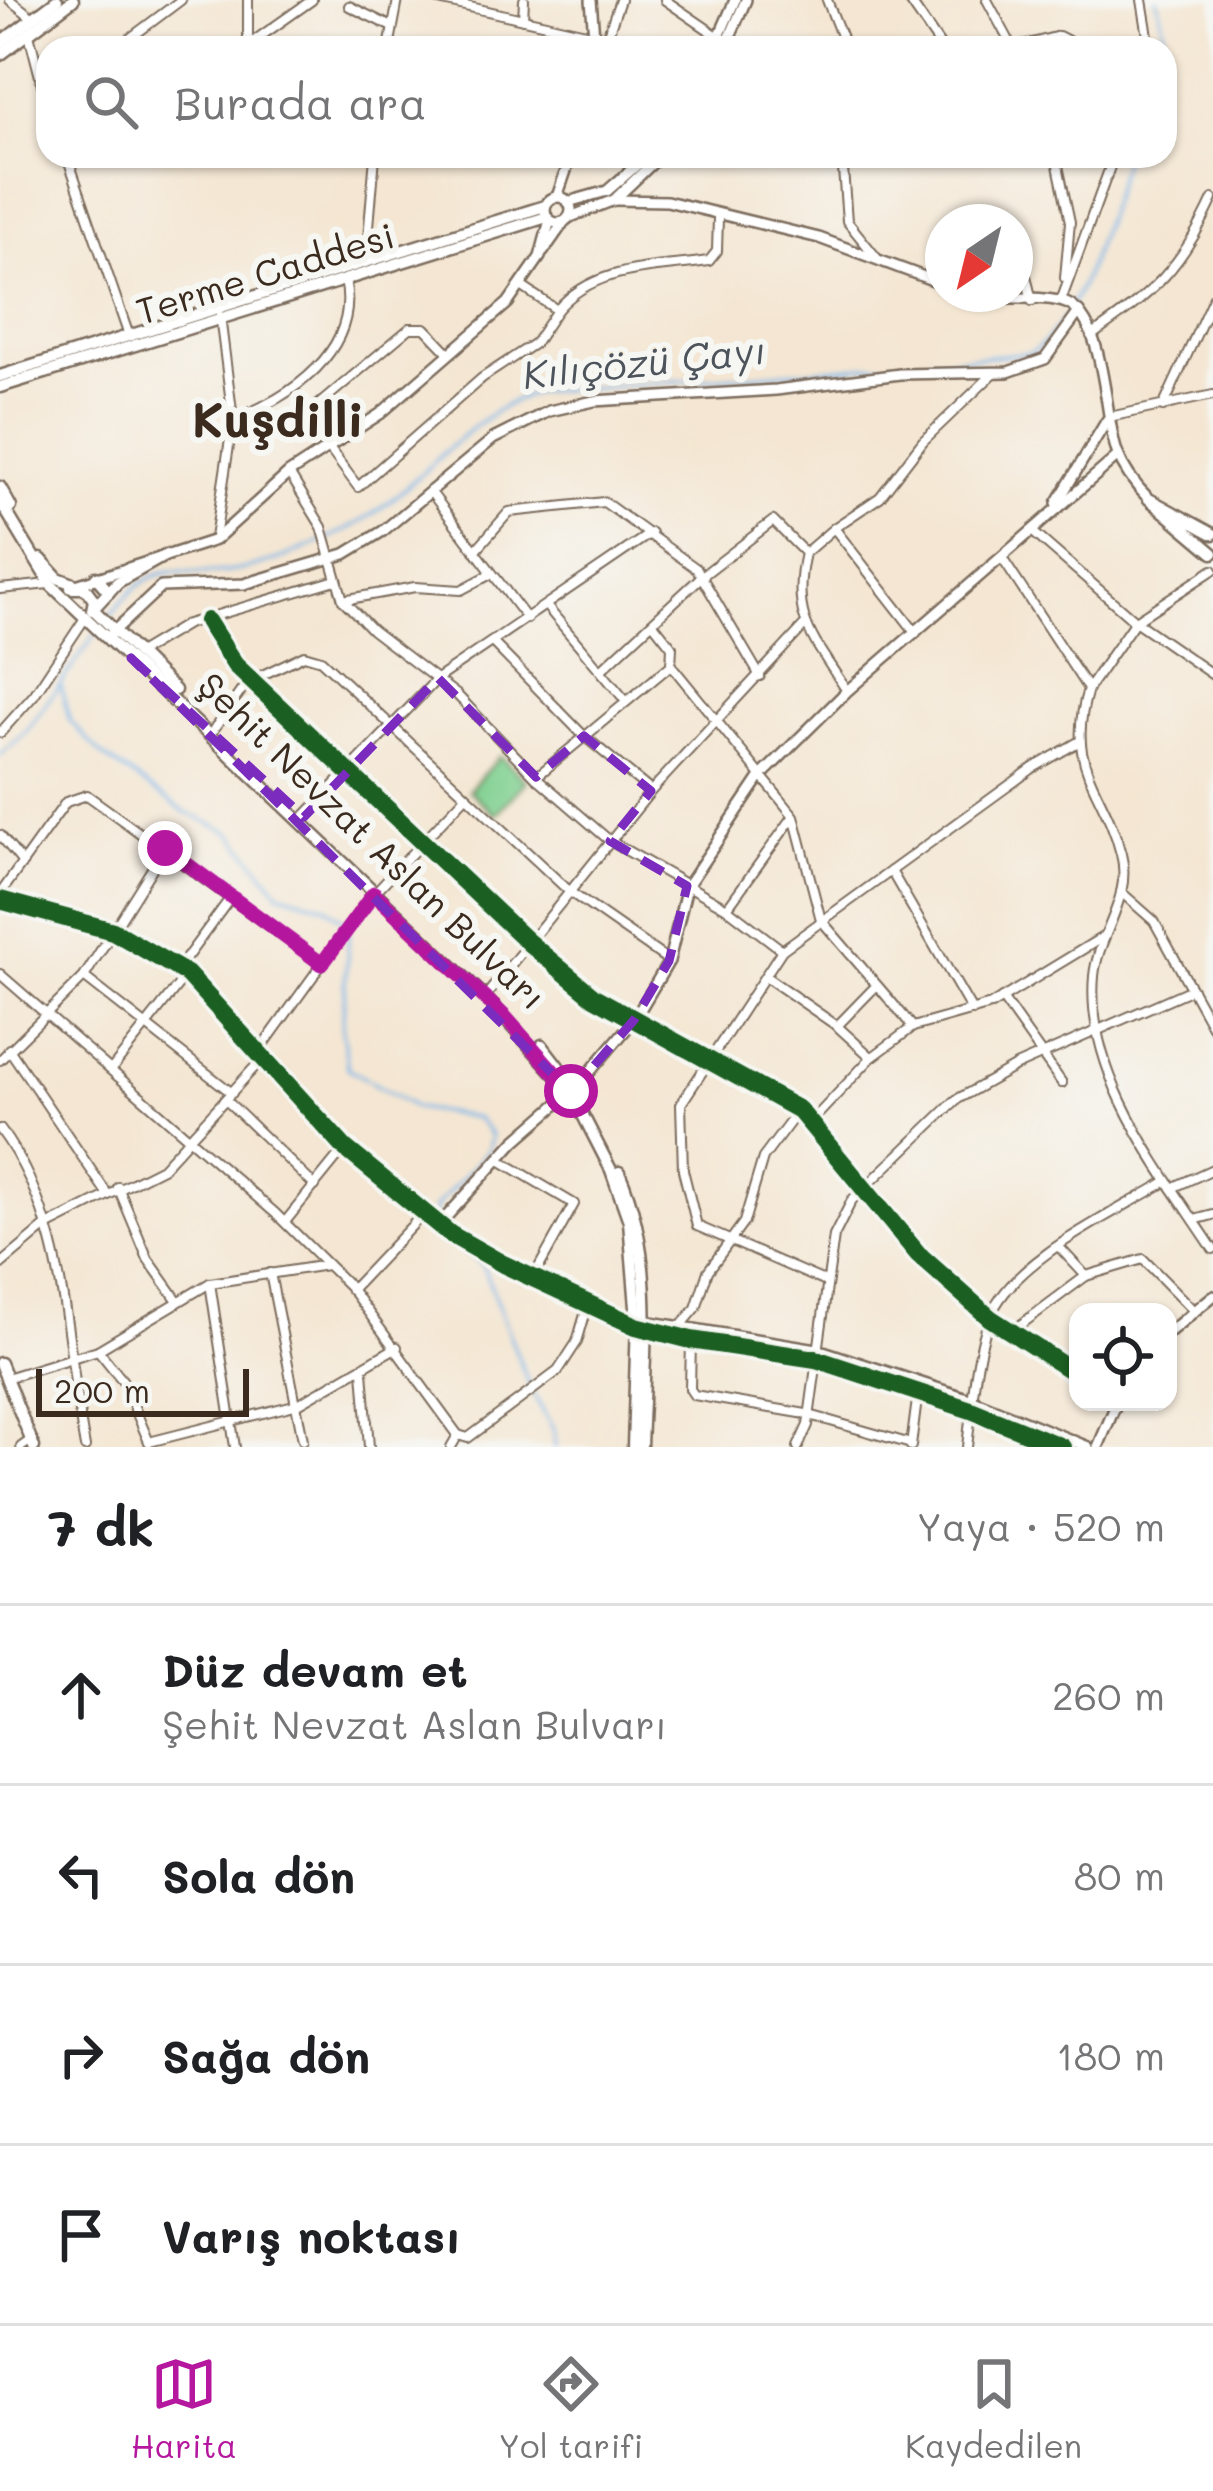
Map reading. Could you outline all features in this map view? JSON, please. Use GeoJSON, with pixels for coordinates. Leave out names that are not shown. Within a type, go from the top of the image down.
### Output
{"type":"FeatureCollection","features":[{"type":"Feature","properties":{"kind":"main road"},"geometry":{"type":"LineString","coordinates":[[0,43],[57,0]]}},
{"type":"Feature","properties":{"kind":"main road"},"geometry":{"type":"LineString","coordinates":[[0,55],[73,0]]}},
{"type":"Feature","properties":{"kind":"main road","name":"Terme Caddesi"},"geometry":{"type":"LineString","coordinates":[[0,376],[366,262],[547,214]]}},
{"type":"Feature","properties":{"kind":"main road","name":"Terme Caddesi"},"geometry":{"type":"LineString","coordinates":[[0,387],[547,214]]}},
{"type":"Feature","properties":{"kind":"main road"},"geometry":{"type":"LineString","coordinates":[[0,487],[46,567],[92,595],[92,615]]}},
{"type":"Feature","properties":{"kind":"main road"},"geometry":{"type":"LineString","coordinates":[[1149,499],[1213,534]]}},
{"type":"Feature","properties":{"kind":"main road"},"geometry":{"type":"LineString","coordinates":[[1149,499],[1213,553]]}},
{"type":"Feature","properties":{"kind":"main road"},"geometry":{"type":"LineString","coordinates":[[0,501],[50,584],[92,615]]}},
{"type":"Feature","properties":{"kind":"main road"},"geometry":{"type":"LineString","coordinates":[[92,615],[115,576],[166,555]]}},
{"type":"Feature","properties":{"kind":"main road"},"geometry":{"type":"LineString","coordinates":[[96,577],[109,592]]}},
{"type":"Feature","properties":{"kind":"main road"},"geometry":{"type":"LineString","coordinates":[[62,593],[76,585]]}},
{"type":"Feature","properties":{"kind":"main road","name":"Şehit Nevzat Aslan Bulvarı"},"geometry":{"type":"LineString","coordinates":[[92,615],[574,1089]]}},
{"type":"Feature","properties":{"kind":"main road","name":"Şehit Nevzat Aslan Bulvarı"},"geometry":{"type":"LineString","coordinates":[[134,656],[376,891],[489,992],[574,1089],[623,1201],[632,1242],[638,1323],[637,1447]]}},
{"type":"Feature","properties":{"kind":"main road"},"geometry":{"type":"LineString","coordinates":[[0,1363],[29,1444]]}},
{"type":"Feature","properties":{"kind":"street"},"geometry":{"type":"LineString","coordinates":[[10,0],[33,18]]}},
{"type":"Feature","properties":{"kind":"street"},"geometry":{"type":"LineString","coordinates":[[133,36],[181,0]]}},
{"type":"Feature","properties":{"kind":"street"},"geometry":{"type":"LineString","coordinates":[[246,36],[248,0]]}},
{"type":"Feature","properties":{"kind":"street"},"geometry":{"type":"LineString","coordinates":[[262,36],[313,0]]}},
{"type":"Feature","properties":{"kind":"street"},"geometry":{"type":"LineString","coordinates":[[390,36],[398,0]]}},
{"type":"Feature","properties":{"kind":"street"},"geometry":{"type":"LineString","coordinates":[[438,0],[595,34],[591,0]]}},
{"type":"Feature","properties":{"kind":"street"},"geometry":{"type":"LineString","coordinates":[[523,19],[524,0]]}},
{"type":"Feature","properties":{"kind":"street"},"geometry":{"type":"LineString","coordinates":[[604,36],[620,0]]}},
{"type":"Feature","properties":{"kind":"street"},"geometry":{"type":"LineString","coordinates":[[665,0],[709,36]]}},
{"type":"Feature","properties":{"kind":"street"},"geometry":{"type":"LineString","coordinates":[[719,36],[735,0]]}},
{"type":"Feature","properties":{"kind":"street"},"geometry":{"type":"LineString","coordinates":[[730,36],[746,0]]}},
{"type":"Feature","properties":{"kind":"street"},"geometry":{"type":"LineString","coordinates":[[909,0],[934,36]]}},
{"type":"Feature","properties":{"kind":"street"},"geometry":{"type":"LineString","coordinates":[[987,0],[1006,36]]}},
{"type":"Feature","properties":{"kind":"street"},"geometry":{"type":"LineString","coordinates":[[1142,0],[1148,36]]}},
{"type":"Feature","properties":{"kind":"street"},"geometry":{"type":"LineString","coordinates":[[832,2],[842,36]]}},
{"type":"Feature","properties":{"kind":"street"},"geometry":{"type":"LineString","coordinates":[[349,6],[392,27]]}},
{"type":"Feature","properties":{"kind":"street"},"geometry":{"type":"LineString","coordinates":[[29,33],[36,59]]}},
{"type":"Feature","properties":{"kind":"street"},"geometry":{"type":"LineString","coordinates":[[71,168],[128,333]]}},
{"type":"Feature","properties":{"kind":"street"},"geometry":{"type":"LineString","coordinates":[[366,262],[374,168]]}},
{"type":"Feature","properties":{"kind":"street"},"geometry":{"type":"LineString","coordinates":[[566,220],[563,199],[569,168]]}},
{"type":"Feature","properties":{"kind":"street"},"geometry":{"type":"LineString","coordinates":[[540,256],[547,214],[563,199],[607,191],[633,168]]}},
{"type":"Feature","properties":{"kind":"street"},"geometry":{"type":"LineString","coordinates":[[166,555],[215,540],[289,473],[380,414],[521,286],[566,220],[614,200],[647,168]]}},
{"type":"Feature","properties":{"kind":"street"},"geometry":{"type":"LineString","coordinates":[[844,168],[848,226],[880,261]]}},
{"type":"Feature","properties":{"kind":"street"},"geometry":{"type":"LineString","coordinates":[[1059,168],[1070,222],[1061,301]]}},
{"type":"Feature","properties":{"kind":"street"},"geometry":{"type":"LineString","coordinates":[[1061,301],[1110,168]]}},
{"type":"Feature","properties":{"kind":"street"},"geometry":{"type":"LineString","coordinates":[[614,200],[656,199],[718,218],[819,238],[925,277]]}},
{"type":"Feature","properties":{"kind":"street"},"geometry":{"type":"LineString","coordinates":[[1091,336],[1146,298],[1176,268],[1213,200]]}},
{"type":"Feature","properties":{"kind":"street"},"geometry":{"type":"LineString","coordinates":[[547,214],[566,220]]}},
{"type":"Feature","properties":{"kind":"street"},"geometry":{"type":"LineString","coordinates":[[448,352],[424,328],[410,328],[305,416],[358,487],[482,378],[536,343],[557,310],[579,289],[611,276],[713,259],[718,218]]}},
{"type":"Feature","properties":{"kind":"street"},"geometry":{"type":"LineString","coordinates":[[232,419],[281,398],[317,367],[349,310],[345,280]]}},
{"type":"Feature","properties":{"kind":"street"},"geometry":{"type":"LineString","coordinates":[[521,286],[557,310]]}},
{"type":"Feature","properties":{"kind":"street"},"geometry":{"type":"LineString","coordinates":[[1163,407],[1213,298]]}},
{"type":"Feature","properties":{"kind":"street"},"geometry":{"type":"LineString","coordinates":[[1033,302],[1061,301],[1079,312],[1091,336],[1118,456],[1149,499]]}},
{"type":"Feature","properties":{"kind":"street"},"geometry":{"type":"LineString","coordinates":[[111,634],[161,587],[235,586],[330,559],[370,542],[508,429],[573,404],[776,390],[900,374],[994,373],[1045,359],[1079,312]]}},
{"type":"Feature","properties":{"kind":"street"},"geometry":{"type":"LineString","coordinates":[[215,540],[232,419],[220,316]]}},
{"type":"Feature","properties":{"kind":"street"},"geometry":{"type":"LineString","coordinates":[[847,691],[804,626],[798,588],[805,553],[880,497],[923,441],[994,373]]}},
{"type":"Feature","properties":{"kind":"street"},"geometry":{"type":"LineString","coordinates":[[1047,517],[1108,417],[1213,394]]}},
{"type":"Feature","properties":{"kind":"street"},"geometry":{"type":"LineString","coordinates":[[438,1226],[498,1159],[574,1089],[634,1020],[669,961],[687,886],[761,776],[847,691],[1118,456]]}},
{"type":"Feature","properties":{"kind":"street"},"geometry":{"type":"LineString","coordinates":[[289,473],[322,526],[344,600],[387,644],[438,678],[536,777],[610,841],[727,908],[782,950]]}},
{"type":"Feature","properties":{"kind":"street"},"geometry":{"type":"LineString","coordinates":[[430,491],[527,620]]}},
{"type":"Feature","properties":{"kind":"street"},"geometry":{"type":"LineString","coordinates":[[475,551],[509,512],[604,502],[702,576],[760,676]]}},
{"type":"Feature","properties":{"kind":"street"},"geometry":{"type":"LineString","coordinates":[[602,669],[702,576],[772,520],[805,553]]}},
{"type":"Feature","properties":{"kind":"street"},"geometry":{"type":"LineString","coordinates":[[834,528],[916,633]]}},
{"type":"Feature","properties":{"kind":"street"},"geometry":{"type":"LineString","coordinates":[[1033,532],[1135,621],[1213,675]]}},
{"type":"Feature","properties":{"kind":"street"},"geometry":{"type":"LineString","coordinates":[[304,817],[438,678],[651,533]]}},
{"type":"Feature","properties":{"kind":"street"},"geometry":{"type":"LineString","coordinates":[[1001,558],[1088,689]]}},
{"type":"Feature","properties":{"kind":"street"},"geometry":{"type":"LineString","coordinates":[[1213,570],[1135,621],[1088,689],[1079,717],[1089,782],[1122,855],[1121,892],[1102,937],[1094,979],[1097,1030],[1135,1125],[1213,1249]]}},
{"type":"Feature","properties":{"kind":"street"},"geometry":{"type":"LineString","coordinates":[[344,600],[415,587],[461,590],[491,574]]}},
{"type":"Feature","properties":{"kind":"street"},"geometry":{"type":"LineString","coordinates":[[76,585],[115,576]]}},
{"type":"Feature","properties":{"kind":"street"},"geometry":{"type":"LineString","coordinates":[[134,656],[171,631],[336,580]]}},
{"type":"Feature","properties":{"kind":"street"},"geometry":{"type":"LineString","coordinates":[[0,589],[50,584]]}},
{"type":"Feature","properties":{"kind":"street"},"geometry":{"type":"LineString","coordinates":[[547,607],[626,700]]}},
{"type":"Feature","properties":{"kind":"street"},"geometry":{"type":"LineString","coordinates":[[0,734],[92,615]]}},
{"type":"Feature","properties":{"kind":"street"},"geometry":{"type":"LineString","coordinates":[[207,622],[225,655],[528,942],[594,997],[799,1110],[918,1254],[990,1318],[1069,1369]]}},
{"type":"Feature","properties":{"kind":"street"},"geometry":{"type":"LineString","coordinates":[[653,622],[672,647],[671,665],[794,816],[820,920],[874,988],[913,1027]]}},
{"type":"Feature","properties":{"kind":"street"},"geometry":{"type":"LineString","coordinates":[[489,992],[651,790],[804,626]]}},
{"type":"Feature","properties":{"kind":"street"},"geometry":{"type":"LineString","coordinates":[[493,643],[584,736],[651,790]]}},
{"type":"Feature","properties":{"kind":"street"},"geometry":{"type":"LineString","coordinates":[[214,729],[252,678],[297,658],[315,656],[570,892],[669,961]]}},
{"type":"Feature","properties":{"kind":"street"},"geometry":{"type":"LineString","coordinates":[[536,777],[671,665]]}},
{"type":"Feature","properties":{"kind":"street"},"geometry":{"type":"LineString","coordinates":[[826,1282],[697,1226],[683,1170],[682,1104],[705,1061],[782,950],[1033,768],[1080,742]]}},
{"type":"Feature","properties":{"kind":"street"},"geometry":{"type":"LineString","coordinates":[[322,964],[87,795],[76,794],[0,897],[113,931],[183,971],[345,1148],[438,1226],[533,1278],[588,1304],[691,1340],[817,1354],[918,1392],[972,1405],[1062,1447]]}},
{"type":"Feature","properties":{"kind":"street"},"geometry":{"type":"LineString","coordinates":[[0,1264],[45,1227],[106,1192],[162,1168],[192,1140],[262,1054],[376,891],[466,796]]}},
{"type":"Feature","properties":{"kind":"street"},"geometry":{"type":"LineString","coordinates":[[727,908],[794,816]]}},
{"type":"Feature","properties":{"kind":"street"},"geometry":{"type":"LineString","coordinates":[[0,835],[23,863]]}},
{"type":"Feature","properties":{"kind":"street"},"geometry":{"type":"LineString","coordinates":[[0,1060],[84,977],[165,848]]}},
{"type":"Feature","properties":{"kind":"street"},"geometry":{"type":"LineString","coordinates":[[891,871],[972,1011]]}},
{"type":"Feature","properties":{"kind":"street"},"geometry":{"type":"LineString","coordinates":[[1121,892],[1154,921],[1213,1028]]}},
{"type":"Feature","properties":{"kind":"street"},"geometry":{"type":"LineString","coordinates":[[111,1070],[151,1025],[231,897]]}},
{"type":"Feature","properties":{"kind":"street"},"geometry":{"type":"LineString","coordinates":[[811,1122],[871,1058],[913,1027],[1002,998],[1102,937]]}},
{"type":"Feature","properties":{"kind":"street"},"geometry":{"type":"LineString","coordinates":[[0,974],[285,1222],[397,1346],[458,1435],[468,1438],[558,1371],[577,1342],[588,1304]]}},
{"type":"Feature","properties":{"kind":"street"},"geometry":{"type":"LineString","coordinates":[[765,976],[837,1026],[871,1058]]}},
{"type":"Feature","properties":{"kind":"street"},"geometry":{"type":"LineString","coordinates":[[84,977],[151,1025],[315,1186]]}},
{"type":"Feature","properties":{"kind":"street"},"geometry":{"type":"LineString","coordinates":[[837,1026],[874,988]]}},
{"type":"Feature","properties":{"kind":"street"},"geometry":{"type":"LineString","coordinates":[[798,1447],[807,1434],[806,1414],[836,1227],[862,1191],[934,1115],[995,1076],[1192,989]]}},
{"type":"Feature","properties":{"kind":"street"},"geometry":{"type":"LineString","coordinates":[[1002,998],[1062,1083]]}},
{"type":"Feature","properties":{"kind":"street"},"geometry":{"type":"LineString","coordinates":[[9,1049],[106,1192]]}},
{"type":"Feature","properties":{"kind":"street"},"geometry":{"type":"LineString","coordinates":[[680,1328],[749,1211],[763,1158],[799,1110]]}},
{"type":"Feature","properties":{"kind":"street"},"geometry":{"type":"LineString","coordinates":[[0,1130],[23,1161],[61,1280],[69,1363],[85,1447]]}},
{"type":"Feature","properties":{"kind":"street"},"geometry":{"type":"LineString","coordinates":[[285,1222],[345,1148]]}},
{"type":"Feature","properties":{"kind":"street"},"geometry":{"type":"LineString","coordinates":[[498,1159],[574,1204],[533,1278]]}},
{"type":"Feature","properties":{"kind":"street"},"geometry":{"type":"LineString","coordinates":[[967,1447],[990,1318],[1009,1285],[1060,1248],[1170,1184],[1213,1169]]}},
{"type":"Feature","properties":{"kind":"street"},"geometry":{"type":"LineString","coordinates":[[118,1187],[148,1259],[178,1301]]}},
{"type":"Feature","properties":{"kind":"street"},"geometry":{"type":"LineString","coordinates":[[351,1290],[423,1214]]}},
{"type":"Feature","properties":{"kind":"street"},"geometry":{"type":"LineString","coordinates":[[1194,1220],[1213,1215]]}},
{"type":"Feature","properties":{"kind":"street"},"geometry":{"type":"LineString","coordinates":[[1060,1248],[1086,1276]]}},
{"type":"Feature","properties":{"kind":"street"},"geometry":{"type":"LineString","coordinates":[[1010,1333],[1086,1276],[1143,1259],[1194,1311]]}},
{"type":"Feature","properties":{"kind":"street"},"geometry":{"type":"LineString","coordinates":[[6,1378],[69,1363],[98,1350],[209,1283],[327,1265]]}},
{"type":"Feature","properties":{"kind":"street"},"geometry":{"type":"LineString","coordinates":[[270,1273],[303,1440]]}},
{"type":"Feature","properties":{"kind":"street"},"geometry":{"type":"LineString","coordinates":[[209,1283],[235,1447]]}},
{"type":"Feature","properties":{"kind":"street"},"geometry":{"type":"LineString","coordinates":[[1177,1326],[1213,1296]]}},
{"type":"Feature","properties":{"kind":"street"},"geometry":{"type":"LineString","coordinates":[[638,1323],[817,1354],[1088,1447]]}},
{"type":"Feature","properties":{"kind":"street"},"geometry":{"type":"LineString","coordinates":[[691,1340],[690,1392],[806,1414],[911,1445],[918,1392]]}},
{"type":"Feature","properties":{"kind":"street"},"geometry":{"type":"LineString","coordinates":[[98,1350],[123,1381],[149,1442],[298,1404],[397,1346]]}},
{"type":"Feature","properties":{"kind":"street"},"geometry":{"type":"LineString","coordinates":[[363,1370],[369,1447]]}},
{"type":"Feature","properties":{"kind":"street"},"geometry":{"type":"LineString","coordinates":[[1098,1447],[1113,1411]]}},
{"type":"Feature","properties":{"kind":"street"},"geometry":{"type":"LineString","coordinates":[[451,1447],[458,1435]]}},
{"type":"Feature","properties":{"kind":"highlighted area"},"geometry":{"type":"Polygon","coordinates":[[[131,658],[304,817],[438,678],[536,777],[584,736],[651,791],[610,841],[687,886],[669,961],[634,1020],[571,1092],[131,658]]]}},
{"type":"Feature","properties":{"kind":"green space"},"geometry":{"type":"Polygon","coordinates":[[[500,756],[526,781],[495,815],[469,790],[500,756]]]}},
{"type":"Feature","properties":{"kind":"waterway","name":"Kılıçözü Çayı"},"geometry":{"type":"LineString","coordinates":[[1157,0],[1163,36]]}},
{"type":"Feature","properties":{"kind":"waterway","name":"Kılıçözü Çayı"},"geometry":{"type":"LineString","coordinates":[[110,616],[128,595],[157,575],[252,567],[363,521],[483,420],[537,392],[1030,353],[1048,338],[1078,292],[1121,168]]}},
{"type":"Feature","properties":{"kind":"waterway","name":"Kılıçözü Çayı"},"geometry":{"type":"LineString","coordinates":[[0,755],[26,732],[95,635]]}},
{"type":"Feature","properties":{"kind":"waterway"},"geometry":{"type":"LineString","coordinates":[[60,685],[70,721],[102,755],[185,812],[232,833],[279,892],[325,906],[346,922]]}},
{"type":"Feature","properties":{"kind":"waterway"},"geometry":{"type":"LineString","coordinates":[[349,931],[342,1031],[348,1068],[416,1108],[477,1118],[491,1136],[488,1150],[436,1206],[434,1217]]}},
{"type":"Feature","properties":{"kind":"waterway"},"geometry":{"type":"LineString","coordinates":[[439,1231],[482,1264],[530,1388],[554,1431],[555,1447]]}},
{"type":"Feature","properties":{"kind":"cycle path"},"geometry":{"type":"LineString","coordinates":[[207,621],[235,665],[528,942],[594,997],[799,1110],[918,1254],[990,1318],[1069,1369]]}},
{"type":"Feature","properties":{"kind":"cycle path"},"geometry":{"type":"LineString","coordinates":[[0,900],[113,931],[187,974],[345,1148],[450,1234],[503,1264],[636,1326],[691,1340],[816,1359],[971,1410],[1062,1447]]}},
{"type":"Feature","properties":{"kind":"district","name":"Kuşdilli"},"geometry":{"type":"Point","coordinates":[278,418]}},
{"type":"Feature","properties":{"kind":"route"},"geometry":{"type":"LineString","coordinates":[[165,848],[322,964],[374,893],[506,1018],[571,1091]]}}]}
